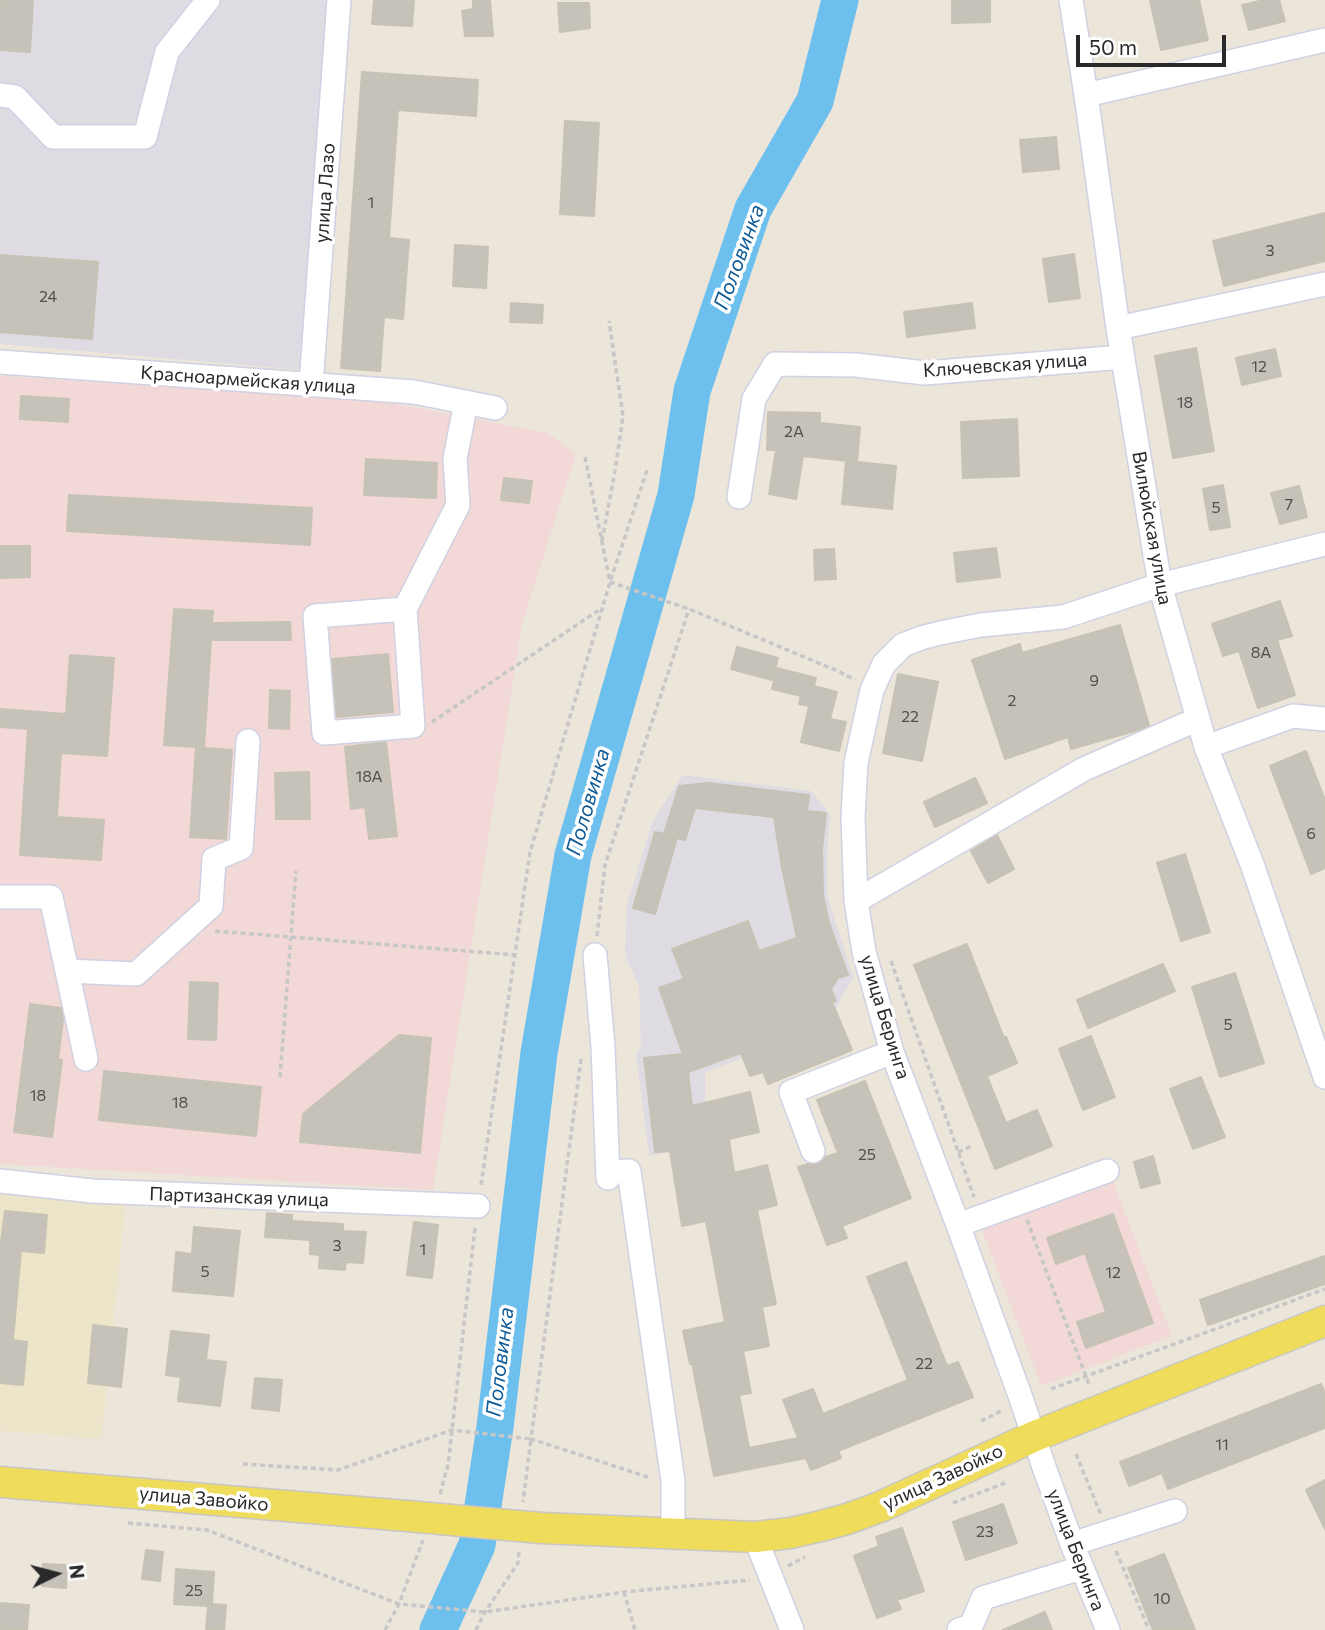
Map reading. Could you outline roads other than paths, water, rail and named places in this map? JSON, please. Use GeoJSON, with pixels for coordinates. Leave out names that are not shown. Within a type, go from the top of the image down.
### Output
{"type":"FeatureCollection","features":[{"type":"Feature","properties":{"kind":"main road","name":"улица Завойко"},"geometry":{"type":"LineString","coordinates":[[0,1482],[415,1528],[541,1528],[755,1537],[791,1533],[847,1519],[880,1507],[1035,1436],[1325,1321]]}},
{"type":"Feature","properties":{"kind":"street"},"geometry":{"type":"LineString","coordinates":[[0,95],[15,97],[54,137],[145,137],[167,51],[208,0]]}},
{"type":"Feature","properties":{"kind":"street","name":"улица Лазо"},"geometry":{"type":"LineString","coordinates":[[311,385],[339,0]]}},
{"type":"Feature","properties":{"kind":"street","name":"Вилюйская улица"},"geometry":{"type":"LineString","coordinates":[[1071,0],[1118,328],[1160,585],[1206,747],[1252,864],[1325,1077]]}},
{"type":"Feature","properties":{"kind":"street"},"geometry":{"type":"LineString","coordinates":[[1086,95],[1325,40]]}},
{"type":"Feature","properties":{"kind":"street"},"geometry":{"type":"LineString","coordinates":[[1118,328],[1325,284]]}},
{"type":"Feature","properties":{"kind":"street","name":"Ключевская улица"},"geometry":{"type":"LineString","coordinates":[[738,497],[754,399],[775,364],[856,365],[925,373],[1123,357]]}},
{"type":"Feature","properties":{"kind":"street","name":"Красноармейская улица"},"geometry":{"type":"LineString","coordinates":[[0,362],[414,392],[495,408]]}},
{"type":"Feature","properties":{"kind":"street"},"geometry":{"type":"LineString","coordinates":[[405,609],[316,616],[324,733],[414,726],[405,609],[458,505],[455,459],[466,402]]}},
{"type":"Feature","properties":{"kind":"street","name":"улица Беринга"},"geometry":{"type":"LineString","coordinates":[[1108,1630],[1072,1544],[958,1225],[892,1052],[864,952],[856,901],[853,817],[856,763],[872,690],[884,664],[904,645],[921,638],[981,625],[1063,617],[1160,585],[1325,544]]}},
{"type":"Feature","properties":{"kind":"street"},"geometry":{"type":"LineString","coordinates":[[1206,747],[1293,716],[1325,719]]}},
{"type":"Feature","properties":{"kind":"street"},"geometry":{"type":"LineString","coordinates":[[856,901],[1084,769],[1198,719]]}},
{"type":"Feature","properties":{"kind":"street"},"geometry":{"type":"LineString","coordinates":[[67,971],[136,974],[211,906],[214,859],[241,848],[248,741]]}},
{"type":"Feature","properties":{"kind":"street"},"geometry":{"type":"LineString","coordinates":[[0,897],[51,897],[86,1059]]}},
{"type":"Feature","properties":{"kind":"street"},"geometry":{"type":"LineString","coordinates":[[595,955],[603,1046],[608,1178],[610,1172],[629,1171],[673,1480],[673,1533]]}},
{"type":"Feature","properties":{"kind":"street"},"geometry":{"type":"LineString","coordinates":[[813,1151],[791,1092],[892,1052]]}},
{"type":"Feature","properties":{"kind":"street"},"geometry":{"type":"LineString","coordinates":[[958,1225],[1107,1171]]}},
{"type":"Feature","properties":{"kind":"street","name":"Партизанская улица"},"geometry":{"type":"LineString","coordinates":[[0,1181],[92,1191],[478,1206]]}},
{"type":"Feature","properties":{"kind":"street"},"geometry":{"type":"LineString","coordinates":[[1072,1544],[1175,1511]]}},
{"type":"Feature","properties":{"kind":"street"},"geometry":{"type":"LineString","coordinates":[[755,1537],[792,1630]]}},
{"type":"Feature","properties":{"kind":"street"},"geometry":{"type":"LineString","coordinates":[[959,1630],[971,1626],[983,1598],[1081,1568]]}},
{"type":"Feature","properties":{"kind":"waterway","name":"Половинка"},"geometry":{"type":"LineString","coordinates":[[438,1630],[477,1545],[495,1427],[539,1053],[573,855],[676,495],[692,391],[753,209],[815,101],[840,0]]}}]}
